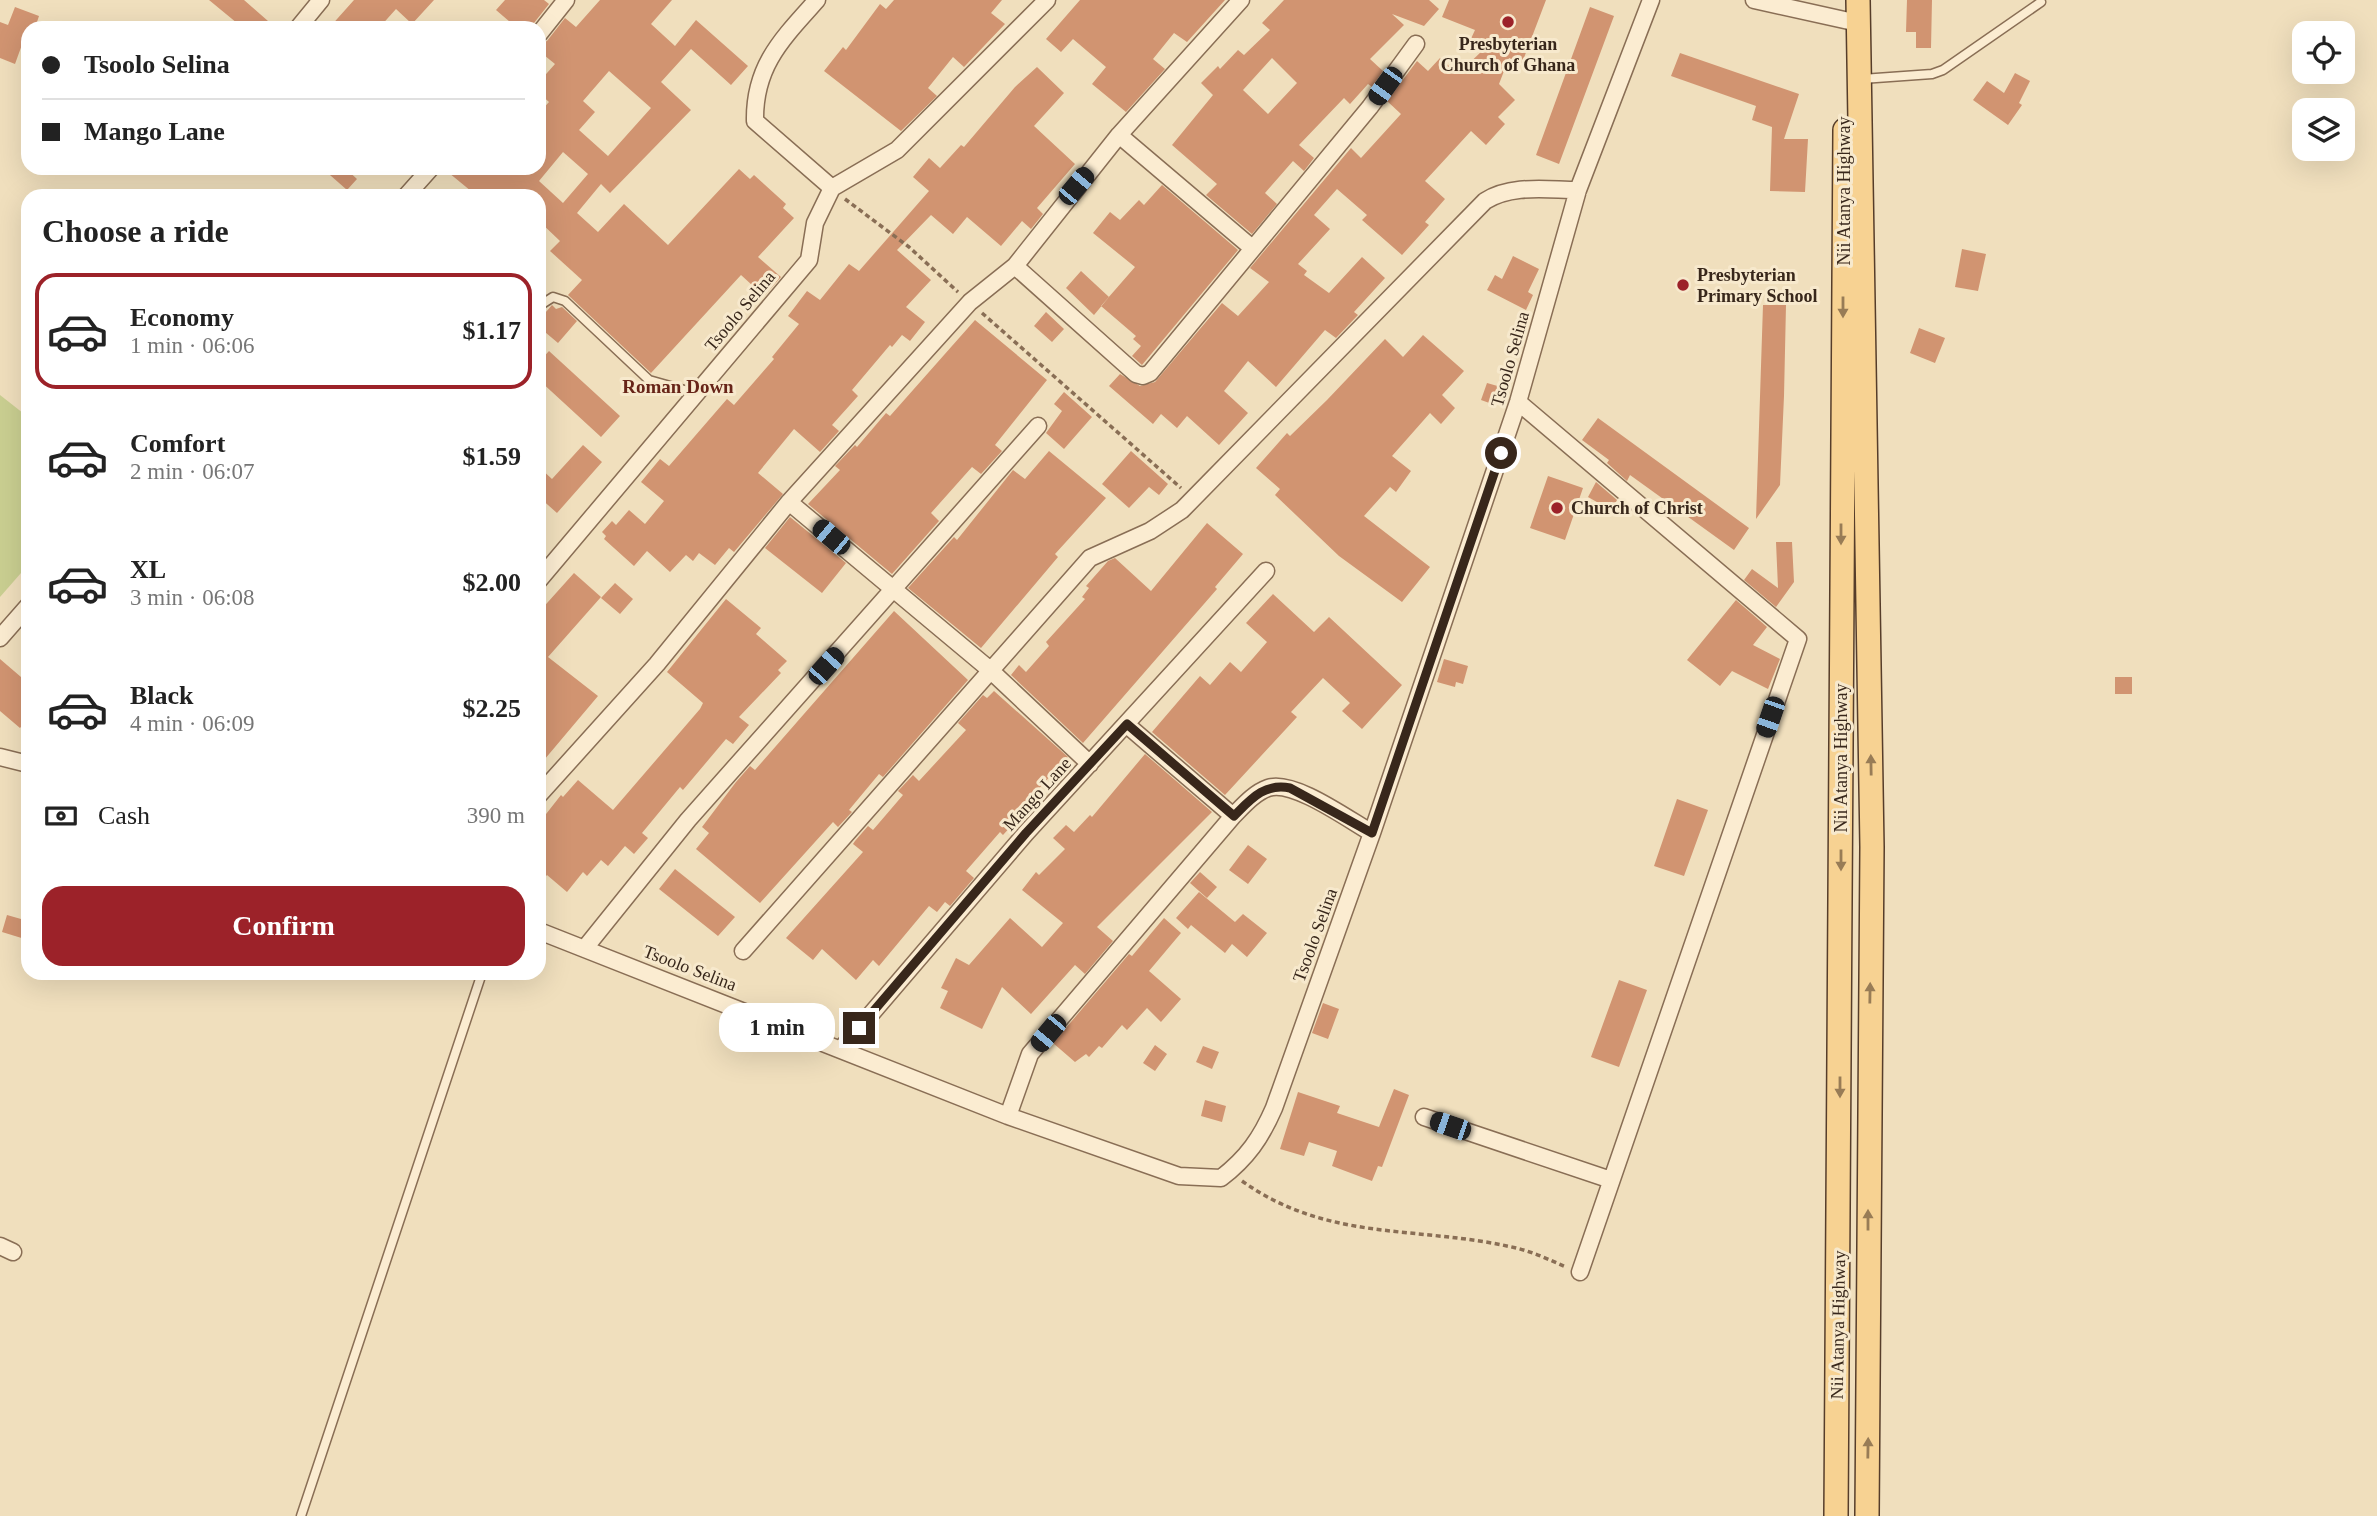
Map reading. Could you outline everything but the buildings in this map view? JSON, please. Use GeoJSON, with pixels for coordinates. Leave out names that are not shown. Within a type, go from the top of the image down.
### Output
{"type":"FeatureCollection","features":[{"type":"Feature","properties":{"kind":"main road"},"geometry":{"type":"LineString","coordinates":[[1852,10],[1859,79],[1872,847],[1867,1516]]}},
{"type":"Feature","properties":{"kind":"main road","name":"Nii Atanya Highway"},"geometry":{"type":"LineString","coordinates":[[1836,1516],[1852,10]]}},
{"type":"Feature","properties":{"kind":"street"},"geometry":{"type":"LineString","coordinates":[[304,21],[321,0]]}},
{"type":"Feature","properties":{"kind":"street"},"geometry":{"type":"LineString","coordinates":[[546,25],[566,0]]}},
{"type":"Feature","properties":{"kind":"street"},"geometry":{"type":"LineString","coordinates":[[817,0],[782,38],[760,75],[754,97],[755,121],[832,188],[897,150],[1047,0]]}},
{"type":"Feature","properties":{"kind":"street"},"geometry":{"type":"LineString","coordinates":[[546,787],[657,664],[789,502],[970,302],[1015,266],[1062,203],[1119,135],[1241,0]]}},
{"type":"Feature","properties":{"kind":"street","name":"Tsoolo Selina"},"geometry":{"type":"LineString","coordinates":[[546,934],[842,1048],[1008,1116],[1180,1175],[1221,1178],[1229,1172],[1259,1141],[1274,1108],[1372,833],[1518,402],[1578,190],[1651,0]]}},
{"type":"Feature","properties":{"kind":"street"},"geometry":{"type":"LineString","coordinates":[[1754,0],[1852,10]]}},
{"type":"Feature","properties":{"kind":"street"},"geometry":{"type":"LineString","coordinates":[[1015,266],[1136,374],[1143,376],[1150,373],[1251,247],[1370,107],[1416,44]]}},
{"type":"Feature","properties":{"kind":"street"},"geometry":{"type":"LineString","coordinates":[[1119,135],[1251,247]]}},
{"type":"Feature","properties":{"kind":"street"},"geometry":{"type":"LineString","coordinates":[[412,189],[425,175]]}},
{"type":"Feature","properties":{"kind":"street","name":"Tsoolo Selina"},"geometry":{"type":"LineString","coordinates":[[546,572],[809,260],[815,223],[832,188]]}},
{"type":"Feature","properties":{"kind":"street"},"geometry":{"type":"LineString","coordinates":[[743,951],[989,669],[1090,558],[1150,531],[1182,510],[1485,201],[1498,193],[1521,189],[1578,190]]}},
{"type":"Feature","properties":{"kind":"street"},"geometry":{"type":"LineString","coordinates":[[1518,402],[1798,639],[1580,1272]]}},
{"type":"Feature","properties":{"kind":"street"},"geometry":{"type":"LineString","coordinates":[[585,948],[688,820],[1038,426]]}},
{"type":"Feature","properties":{"kind":"street"},"geometry":{"type":"LineString","coordinates":[[789,502],[989,669],[1090,764]]}},
{"type":"Feature","properties":{"kind":"street","name":"Mango Lane"},"geometry":{"type":"LineString","coordinates":[[842,1048],[1026,833],[1266,571]]}},
{"type":"Feature","properties":{"kind":"street"},"geometry":{"type":"LineString","coordinates":[[0,638],[21,614]]}},
{"type":"Feature","properties":{"kind":"street"},"geometry":{"type":"LineString","coordinates":[[1127,724],[1234,816]]}},
{"type":"Feature","properties":{"kind":"street"},"geometry":{"type":"LineString","coordinates":[[0,757],[21,762]]}},
{"type":"Feature","properties":{"kind":"street"},"geometry":{"type":"LineString","coordinates":[[1008,1116],[1030,1054],[1234,816],[1260,792],[1281,786],[1290,788],[1372,833]]}},
{"type":"Feature","properties":{"kind":"street"},"geometry":{"type":"LineString","coordinates":[[1424,1117],[1611,1180]]}},
{"type":"Feature","properties":{"kind":"lane"},"geometry":{"type":"LineString","coordinates":[[1859,79],[1932,74],[1943,70],[2040,2]]}},
{"type":"Feature","properties":{"kind":"lane"},"geometry":{"type":"LineString","coordinates":[[546,302],[553,297],[565,301],[649,380],[696,393]]}},
{"type":"Feature","properties":{"kind":"lane"},"geometry":{"type":"LineString","coordinates":[[301,1516],[479,980]]}},
{"type":"Feature","properties":{"kind":"path"},"geometry":{"type":"LineString","coordinates":[[832,188],[909,247],[1193,499]]}},
{"type":"Feature","properties":{"kind":"path"},"geometry":{"type":"LineString","coordinates":[[1229,1172],[1264,1196],[1329,1223],[1516,1248],[1580,1272]]}},
{"type":"Feature","properties":{"kind":"green space"},"geometry":{"type":"Polygon","coordinates":[[[0,395],[21,412],[21,573],[0,597],[0,395]]]}},
{"type":"Feature","properties":{"kind":"place","name":"Presbyterian Church of Ghana"},"geometry":{"type":"Point","coordinates":[1508,22]}},
{"type":"Feature","properties":{"kind":"place","name":"Presbyterian Primary School"},"geometry":{"type":"Point","coordinates":[1683,285]}},
{"type":"Feature","properties":{"kind":"place","name":"Church of Christ"},"geometry":{"type":"Point","coordinates":[1557,508]}},
{"type":"Feature","properties":{"kind":"district","name":"Roman Down"},"geometry":{"type":"Point","coordinates":[678,386]}},
{"type":"Feature","properties":{"kind":"route"},"geometry":{"type":"LineString","coordinates":[[859,1028],[1026,833],[1127,724],[1234,816],[1260,792],[1269,787],[1281,786],[1290,788],[1372,833],[1501,453]]}}]}
